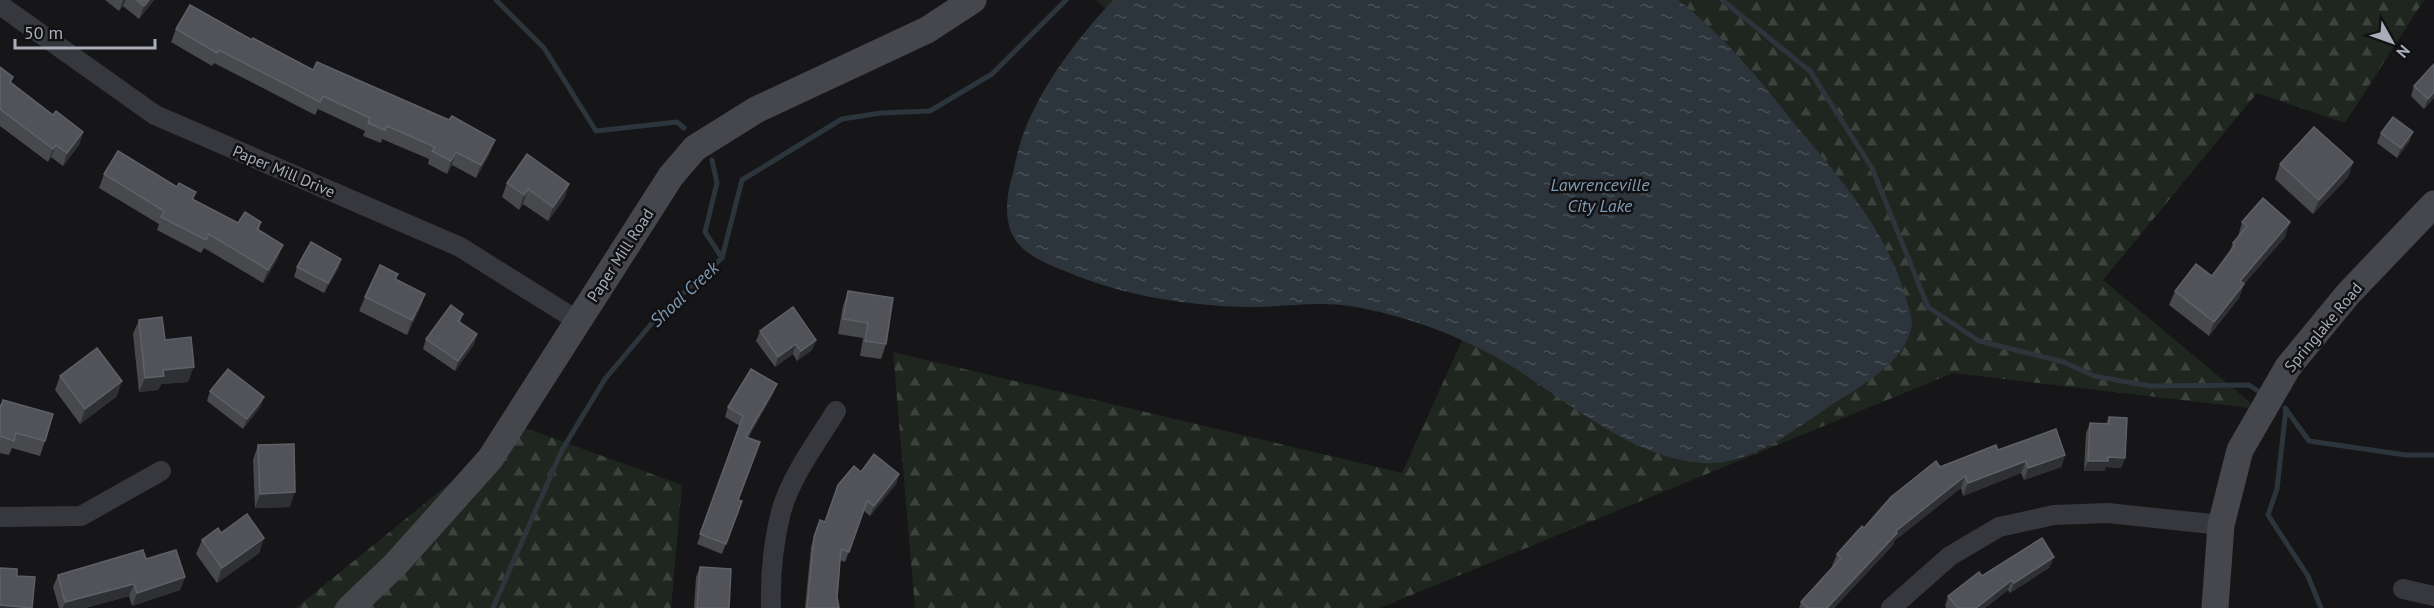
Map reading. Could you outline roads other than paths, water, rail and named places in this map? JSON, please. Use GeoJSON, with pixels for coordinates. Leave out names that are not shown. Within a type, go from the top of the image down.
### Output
{"type":"FeatureCollection","features":[{"type":"Feature","properties":{"kind":"street","name":"Paper Mill Road"},"geometry":{"type":"LineString","coordinates":[[350,608],[394,565],[490,459],[670,176],[695,148],[756,111],[927,30],[973,0]]}},
{"type":"Feature","properties":{"kind":"street","name":"Paper Mill Drive"},"geometry":{"type":"LineString","coordinates":[[0,5],[155,115],[460,247],[578,321]]}},
{"type":"Feature","properties":{"kind":"street","name":"Springlake Road"},"geometry":{"type":"LineString","coordinates":[[2215,608],[2221,525],[2240,450],[2288,367],[2348,294],[2434,204]]}},
{"type":"Feature","properties":{"kind":"street"},"geometry":{"type":"LineString","coordinates":[[771,608],[770,572],[782,511],[802,466],[836,411]]}},
{"type":"Feature","properties":{"kind":"street"},"geometry":{"type":"LineString","coordinates":[[0,517],[81,516],[161,471]]}},
{"type":"Feature","properties":{"kind":"street"},"geometry":{"type":"LineString","coordinates":[[1891,608],[1950,556],[1999,527],[2054,515],[2108,513],[2221,525]]}},
{"type":"Feature","properties":{"kind":"street"},"geometry":{"type":"LineString","coordinates":[[2403,589],[2434,596]]}},
{"type":"Feature","properties":{"kind":"water","name":"Lawrenceville City Lake"},"geometry":{"type":"Polygon","coordinates":[[[1113,0],[1678,0],[1712,29],[1742,61],[1862,208],[1888,251],[1898,275],[1911,317],[1909,336],[1902,349],[1881,372],[1787,435],[1738,459],[1703,463],[1676,459],[1650,451],[1624,439],[1503,361],[1469,343],[1416,322],[1345,305],[1243,307],[1155,298],[1112,288],[1054,267],[1025,250],[1014,238],[1007,214],[1009,189],[1022,137],[1041,96],[1074,46],[1113,0]]]}},
{"type":"Feature","properties":{"kind":"waterway"},"geometry":{"type":"LineString","coordinates":[[496,0],[544,48],[596,131],[677,122],[684,128]]}},
{"type":"Feature","properties":{"kind":"waterway","name":"Shoal Creek"},"geometry":{"type":"LineString","coordinates":[[493,608],[562,450],[605,379],[658,316],[722,258],[742,180],[842,119],[881,113],[930,111],[992,74],[1066,0]]}},
{"type":"Feature","properties":{"kind":"waterway"},"geometry":{"type":"LineString","coordinates":[[1722,0],[1810,71],[1872,168],[1928,307],[1979,341],[2064,362],[2094,376],[2150,386],[2249,385],[2261,393]]}},
{"type":"Feature","properties":{"kind":"waterway"},"geometry":{"type":"LineString","coordinates":[[712,160],[717,183],[705,232],[722,258]]}},
{"type":"Feature","properties":{"kind":"waterway"},"geometry":{"type":"LineString","coordinates":[[2285,408],[2309,441],[2406,455],[2434,455]]}},
{"type":"Feature","properties":{"kind":"waterway"},"geometry":{"type":"LineString","coordinates":[[2286,409],[2277,489],[2268,515],[2308,576],[2321,608]]}}]}
